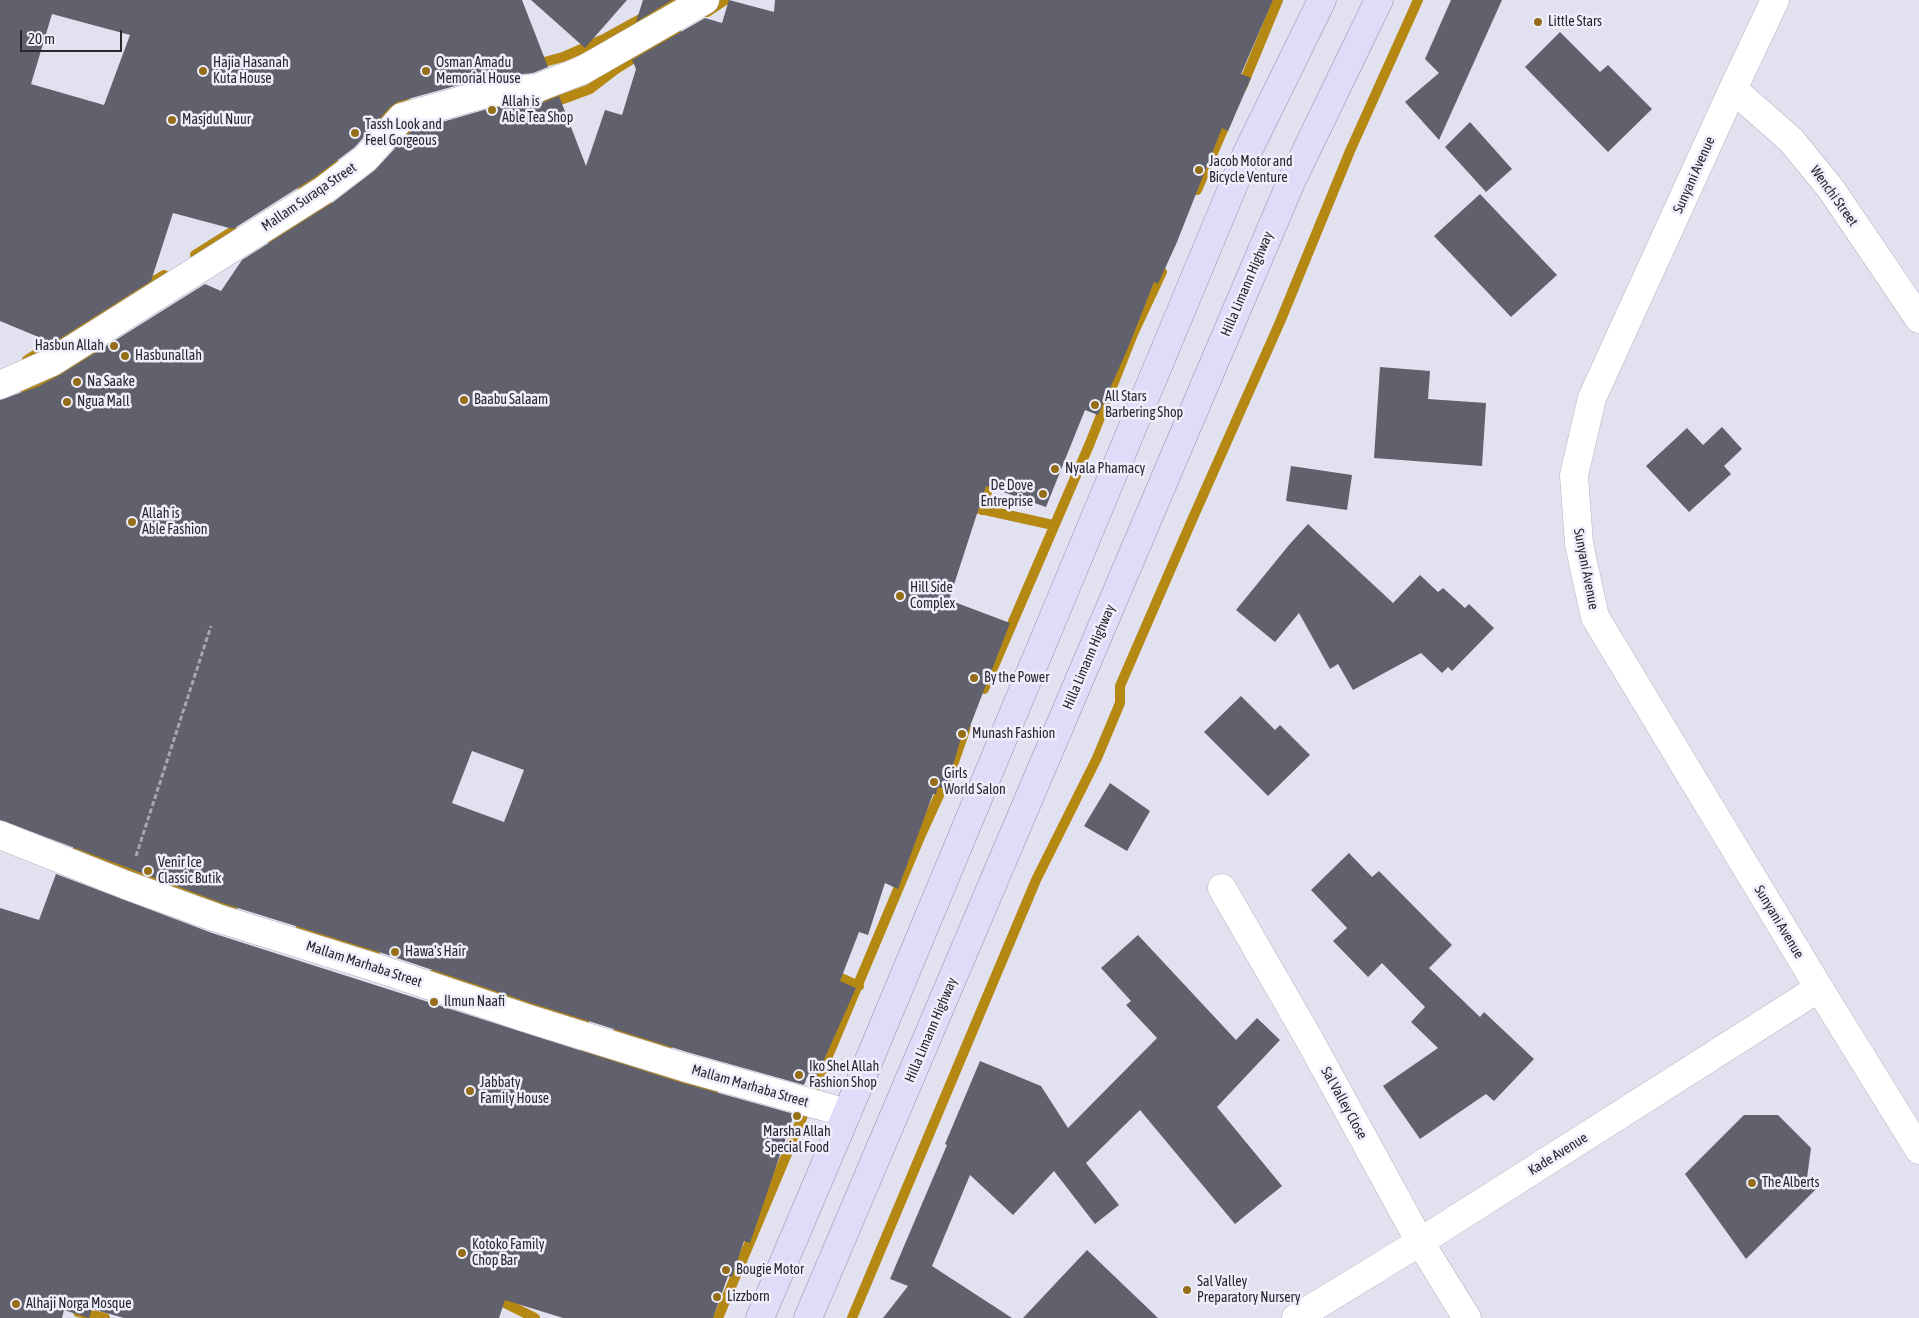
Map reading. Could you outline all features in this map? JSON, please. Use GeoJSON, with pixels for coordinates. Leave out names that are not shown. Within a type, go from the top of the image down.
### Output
{"type":"FeatureCollection","features":[{"type":"Feature","properties":{"kind":"main road"},"geometry":{"type":"LineString","coordinates":[[760,1318],[1246,155],[1322,0]]}},
{"type":"Feature","properties":{"kind":"main road","name":"Hilla Limann Highway"},"geometry":{"type":"LineString","coordinates":[[808,1318],[1291,182],[1379,0]]}},
{"type":"Feature","properties":{"kind":"street","name":"Mallam Suraqa Street"},"geometry":{"type":"LineString","coordinates":[[0,386],[52,362],[324,190],[366,158],[402,117],[488,93],[537,88],[583,70],[705,0]]}},
{"type":"Feature","properties":{"kind":"street","name":"Sunyani Avenue"},"geometry":{"type":"LineString","coordinates":[[1775,0],[1592,398],[1574,476],[1579,544],[1595,617],[1818,988],[1919,1150]]}},
{"type":"Feature","properties":{"kind":"street","name":"Wenchi Street"},"geometry":{"type":"LineString","coordinates":[[1733,89],[1791,140],[1831,188],[1919,319]]}},
{"type":"Feature","properties":{"kind":"street","name":"Mallam Marhaba Street"},"geometry":{"type":"LineString","coordinates":[[0,835],[126,885],[217,918],[683,1067],[847,1113]]}},
{"type":"Feature","properties":{"kind":"street","name":"Sal Valley Close"},"geometry":{"type":"LineString","coordinates":[[1222,888],[1309,1039],[1420,1242],[1467,1318]]}},
{"type":"Feature","properties":{"kind":"street","name":"Kade Avenue"},"geometry":{"type":"LineString","coordinates":[[1296,1318],[1420,1242],[1818,988]]}},
{"type":"Feature","properties":{"kind":"path"},"geometry":{"type":"LineString","coordinates":[[126,885],[151,814],[211,626]]}},
{"type":"Feature","properties":{"kind":"building"},"geometry":{"type":"Polygon","coordinates":[[[0,0],[522,0],[548,67],[533,73],[484,78],[397,102],[390,107],[355,147],[315,177],[233,229],[173,213],[151,281],[53,343],[0,321],[0,0]],[[52,14],[31,84],[104,105],[130,35],[52,14]]]}},
{"type":"Feature","properties":{"kind":"building"},"geometry":{"type":"Polygon","coordinates":[[[531,0],[627,0],[585,48],[531,0]]]}},
{"type":"Feature","properties":{"kind":"building"},"geometry":{"type":"Polygon","coordinates":[[[643,0],[672,0],[636,22],[643,0]]]}},
{"type":"Feature","properties":{"kind":"building"},"geometry":{"type":"Polygon","coordinates":[[[729,0],[774,12],[775,0],[1273,0],[1241,74],[1251,78],[1228,131],[1222,128],[1177,242],[1158,284],[1154,282],[1128,348],[1098,415],[1085,410],[1046,507],[986,486],[949,600],[1010,623],[965,739],[961,738],[946,789],[938,787],[936,794],[933,794],[898,889],[885,883],[868,935],[859,932],[840,981],[856,988],[815,1080],[807,1077],[804,1085],[687,1052],[531,1003],[382,953],[222,903],[0,820],[0,400],[37,387],[60,375],[205,284],[221,291],[242,260],[332,203],[375,170],[411,131],[491,108],[539,104],[559,96],[586,166],[605,110],[622,115],[636,69],[632,60],[705,18],[722,23],[729,0]],[[472,751],[452,803],[504,822],[524,770],[472,751]]]}},
{"type":"Feature","properties":{"kind":"building"},"geometry":{"type":"Polygon","coordinates":[[[1451,0],[1502,0],[1439,140],[1405,102],[1439,73],[1425,59],[1451,0]]]}},
{"type":"Feature","properties":{"kind":"building"},"geometry":{"type":"Polygon","coordinates":[[[1560,32],[1600,72],[1608,65],[1652,109],[1608,152],[1525,67],[1560,32]]]}},
{"type":"Feature","properties":{"kind":"building"},"geometry":{"type":"Polygon","coordinates":[[[1470,122],[1512,169],[1486,192],[1445,147],[1470,122]]]}},
{"type":"Feature","properties":{"kind":"building"},"geometry":{"type":"Polygon","coordinates":[[[1480,194],[1557,275],[1511,317],[1434,236],[1480,194]]]}},
{"type":"Feature","properties":{"kind":"building"},"geometry":{"type":"Polygon","coordinates":[[[1380,367],[1430,371],[1428,399],[1486,403],[1482,466],[1374,458],[1380,367]]]}},
{"type":"Feature","properties":{"kind":"building"},"geometry":{"type":"Polygon","coordinates":[[[1722,427],[1742,449],[1724,466],[1731,474],[1689,512],[1646,466],[1687,428],[1703,445],[1722,427]]]}},
{"type":"Feature","properties":{"kind":"building"},"geometry":{"type":"Polygon","coordinates":[[[1291,466],[1352,475],[1347,510],[1286,501],[1291,466]]]}},
{"type":"Feature","properties":{"kind":"building"},"geometry":{"type":"Polygon","coordinates":[[[1308,524],[1393,603],[1420,575],[1438,592],[1443,588],[1465,608],[1469,604],[1494,628],[1452,671],[1448,667],[1442,673],[1421,653],[1353,690],[1338,664],[1330,669],[1299,613],[1275,642],[1236,610],[1308,524]]]}},
{"type":"Feature","properties":{"kind":"building"},"geometry":{"type":"Polygon","coordinates":[[[1241,696],[1275,730],[1280,725],[1310,755],[1268,796],[1204,732],[1241,696]]]}},
{"type":"Feature","properties":{"kind":"building"},"geometry":{"type":"Polygon","coordinates":[[[1110,783],[1150,811],[1127,851],[1084,826],[1110,783]]]}},
{"type":"Feature","properties":{"kind":"building"},"geometry":{"type":"Polygon","coordinates":[[[1349,853],[1372,877],[1379,871],[1452,945],[1429,968],[1480,1017],[1484,1012],[1534,1059],[1494,1101],[1486,1094],[1420,1139],[1383,1086],[1438,1048],[1411,1022],[1425,1007],[1382,963],[1368,977],[1333,941],[1347,928],[1311,890],[1349,853]]]}},
{"type":"Feature","properties":{"kind":"building"},"geometry":{"type":"Polygon","coordinates":[[[56,874],[212,933],[679,1082],[794,1114],[750,1243],[744,1241],[732,1277],[728,1276],[713,1318],[563,1318],[505,1300],[499,1318],[124,1318],[92,1309],[89,1318],[64,1310],[62,1318],[0,1318],[0,908],[39,920],[56,874]]]}},
{"type":"Feature","properties":{"kind":"building"},"geometry":{"type":"Polygon","coordinates":[[[1138,935],[1236,1040],[1257,1018],[1280,1040],[1217,1107],[1282,1186],[1235,1224],[1140,1110],[1086,1163],[1119,1205],[1095,1224],[1054,1171],[1013,1215],[970,1175],[932,1266],[1012,1318],[883,1318],[908,1286],[890,1279],[947,1145],[945,1144],[980,1061],[1041,1086],[1068,1128],[1157,1038],[1126,1005],[1131,1001],[1101,968],[1138,935]]]}},
{"type":"Feature","properties":{"kind":"building","name":"The Alberts"},"geometry":{"type":"Polygon","coordinates":[[[1744,1115],[1778,1115],[1811,1148],[1807,1178],[1817,1188],[1746,1259],[1685,1174],[1744,1115]]]}},
{"type":"Feature","properties":{"kind":"building"},"geometry":{"type":"Polygon","coordinates":[[[1087,1250],[1158,1318],[1023,1318],[1087,1250]]]}},
{"type":"Feature","properties":{"kind":"waterway"},"geometry":{"type":"LineString","coordinates":[[533,65],[563,57],[606,38],[675,0]]}},
{"type":"Feature","properties":{"kind":"waterway"},"geometry":{"type":"LineString","coordinates":[[707,12],[725,0]]}},
{"type":"Feature","properties":{"kind":"waterway"},"geometry":{"type":"LineString","coordinates":[[1242,87],[1278,0]]}},
{"type":"Feature","properties":{"kind":"waterway"},"geometry":{"type":"LineString","coordinates":[[852,1318],[1036,880],[1097,758],[1120,703],[1120,686],[1280,322],[1350,151],[1418,0]]}},
{"type":"Feature","properties":{"kind":"waterway"},"geometry":{"type":"LineString","coordinates":[[548,102],[563,99],[590,89],[616,69],[676,32]]}},
{"type":"Feature","properties":{"kind":"waterway"},"geometry":{"type":"LineString","coordinates":[[373,125],[407,95]]}},
{"type":"Feature","properties":{"kind":"waterway"},"geometry":{"type":"LineString","coordinates":[[493,104],[531,105]]}},
{"type":"Feature","properties":{"kind":"waterway"},"geometry":{"type":"LineString","coordinates":[[1197,190],[1229,116]]}},
{"type":"Feature","properties":{"kind":"waterway"},"geometry":{"type":"LineString","coordinates":[[392,144],[439,119]]}},
{"type":"Feature","properties":{"kind":"waterway"},"geometry":{"type":"LineString","coordinates":[[302,191],[333,161]]}},
{"type":"Feature","properties":{"kind":"waterway"},"geometry":{"type":"LineString","coordinates":[[271,239],[312,215],[327,202]]}},
{"type":"Feature","properties":{"kind":"waterway"},"geometry":{"type":"LineString","coordinates":[[195,255],[233,231]]}},
{"type":"Feature","properties":{"kind":"waterway"},"geometry":{"type":"LineString","coordinates":[[984,689],[1090,443],[1133,334],[1162,272]]}},
{"type":"Feature","properties":{"kind":"waterway"},"geometry":{"type":"LineString","coordinates":[[27,360],[164,275]]}},
{"type":"Feature","properties":{"kind":"waterway"},"geometry":{"type":"LineString","coordinates":[[25,394],[92,353]]}},
{"type":"Feature","properties":{"kind":"waterway"},"geometry":{"type":"LineString","coordinates":[[982,510],[992,474]]}},
{"type":"Feature","properties":{"kind":"waterway"},"geometry":{"type":"LineString","coordinates":[[976,508],[1053,525]]}},
{"type":"Feature","properties":{"kind":"waterway"},"geometry":{"type":"LineString","coordinates":[[718,1318],[920,837],[953,765],[966,727]]}},
{"type":"Feature","properties":{"kind":"waterway"},"geometry":{"type":"LineString","coordinates":[[78,848],[122,870],[163,881],[233,906]]}},
{"type":"Feature","properties":{"kind":"waterway"},"geometry":{"type":"LineString","coordinates":[[301,928],[375,954]]}},
{"type":"Feature","properties":{"kind":"waterway"},"geometry":{"type":"LineString","coordinates":[[830,973],[859,986]]}},
{"type":"Feature","properties":{"kind":"waterway"},"geometry":{"type":"LineString","coordinates":[[434,974],[457,979],[584,1022]]}},
{"type":"Feature","properties":{"kind":"waterway"},"geometry":{"type":"LineString","coordinates":[[617,1033],[668,1045]]}},
{"type":"Feature","properties":{"kind":"waterway"},"geometry":{"type":"LineString","coordinates":[[585,1050],[713,1093]]}},
{"type":"Feature","properties":{"kind":"waterway"},"geometry":{"type":"LineString","coordinates":[[493,1297],[535,1318]]}},
{"type":"Feature","properties":{"kind":"waterway"},"geometry":{"type":"LineString","coordinates":[[78,1312],[105,1318]]}},
{"type":"Feature","properties":{"kind":"place","name":"Little Stars"},"geometry":{"type":"Point","coordinates":[1538,22]}},
{"type":"Feature","properties":{"kind":"place","name":"Hajia Hasanah Kuta House"},"geometry":{"type":"Point","coordinates":[203,71]}},
{"type":"Feature","properties":{"kind":"place","name":"Osman Amadu Memorial House"},"geometry":{"type":"Point","coordinates":[426,71]}},
{"type":"Feature","properties":{"kind":"place","name":"Allah is Able Tea Shop"},"geometry":{"type":"Point","coordinates":[492,110]}},
{"type":"Feature","properties":{"kind":"place","name":"Masjdul Nuur"},"geometry":{"type":"Point","coordinates":[172,120]}},
{"type":"Feature","properties":{"kind":"place","name":"Tassh Look and Feel Gorgeous"},"geometry":{"type":"Point","coordinates":[355,133]}},
{"type":"Feature","properties":{"kind":"place","name":"Jacob Motor and Bicycle Venture"},"geometry":{"type":"Point","coordinates":[1199,170]}},
{"type":"Feature","properties":{"kind":"place","name":"Hasbun Allah"},"geometry":{"type":"Point","coordinates":[114,346]}},
{"type":"Feature","properties":{"kind":"place","name":"Hasbunallah"},"geometry":{"type":"Point","coordinates":[125,356]}},
{"type":"Feature","properties":{"kind":"place","name":"Na Saake"},"geometry":{"type":"Point","coordinates":[77,382]}},
{"type":"Feature","properties":{"kind":"place","name":"Baabu Salaam"},"geometry":{"type":"Point","coordinates":[464,400]}},
{"type":"Feature","properties":{"kind":"place","name":"Ngua Mall"},"geometry":{"type":"Point","coordinates":[67,402]}},
{"type":"Feature","properties":{"kind":"place","name":"All Stars Barbering Shop"},"geometry":{"type":"Point","coordinates":[1095,405]}},
{"type":"Feature","properties":{"kind":"place","name":"Nyala Phamacy"},"geometry":{"type":"Point","coordinates":[1055,469]}},
{"type":"Feature","properties":{"kind":"place","name":"De Dove Entreprise"},"geometry":{"type":"Point","coordinates":[1043,494]}},
{"type":"Feature","properties":{"kind":"place","name":"Allah is Able Fashion"},"geometry":{"type":"Point","coordinates":[132,522]}},
{"type":"Feature","properties":{"kind":"place","name":"Hill Side Complex"},"geometry":{"type":"Point","coordinates":[900,596]}},
{"type":"Feature","properties":{"kind":"place","name":"By the Power"},"geometry":{"type":"Point","coordinates":[974,678]}},
{"type":"Feature","properties":{"kind":"place","name":"Munash Fashion"},"geometry":{"type":"Point","coordinates":[962,734]}},
{"type":"Feature","properties":{"kind":"place","name":"Girls World Salon"},"geometry":{"type":"Point","coordinates":[934,782]}},
{"type":"Feature","properties":{"kind":"place","name":"Venir Ice Classic Butik"},"geometry":{"type":"Point","coordinates":[148,871]}},
{"type":"Feature","properties":{"kind":"place","name":"Hawa's Hair"},"geometry":{"type":"Point","coordinates":[395,952]}},
{"type":"Feature","properties":{"kind":"place","name":"Ilmun Naafi"},"geometry":{"type":"Point","coordinates":[434,1002]}},
{"type":"Feature","properties":{"kind":"place","name":"Iko Shel Allah Fashion Shop"},"geometry":{"type":"Point","coordinates":[799,1075]}},
{"type":"Feature","properties":{"kind":"place","name":"Jabbaty Family House"},"geometry":{"type":"Point","coordinates":[470,1091]}},
{"type":"Feature","properties":{"kind":"place","name":"Marsha Allah Special Food"},"geometry":{"type":"Point","coordinates":[797,1116]}},
{"type":"Feature","properties":{"kind":"place","name":"The Alberts"},"geometry":{"type":"Point","coordinates":[1752,1183]}},
{"type":"Feature","properties":{"kind":"place","name":"Kotoko Family Chop Bar"},"geometry":{"type":"Point","coordinates":[462,1253]}},
{"type":"Feature","properties":{"kind":"place","name":"Bougie Motor"},"geometry":{"type":"Point","coordinates":[726,1270]}},
{"type":"Feature","properties":{"kind":"place","name":"Sal Valley Preparatory Nursery"},"geometry":{"type":"Point","coordinates":[1187,1290]}},
{"type":"Feature","properties":{"kind":"place","name":"Lizzborn"},"geometry":{"type":"Point","coordinates":[717,1297]}},
{"type":"Feature","properties":{"kind":"place","name":"Alhaji Norga Mosque"},"geometry":{"type":"Point","coordinates":[16,1304]}}]}
